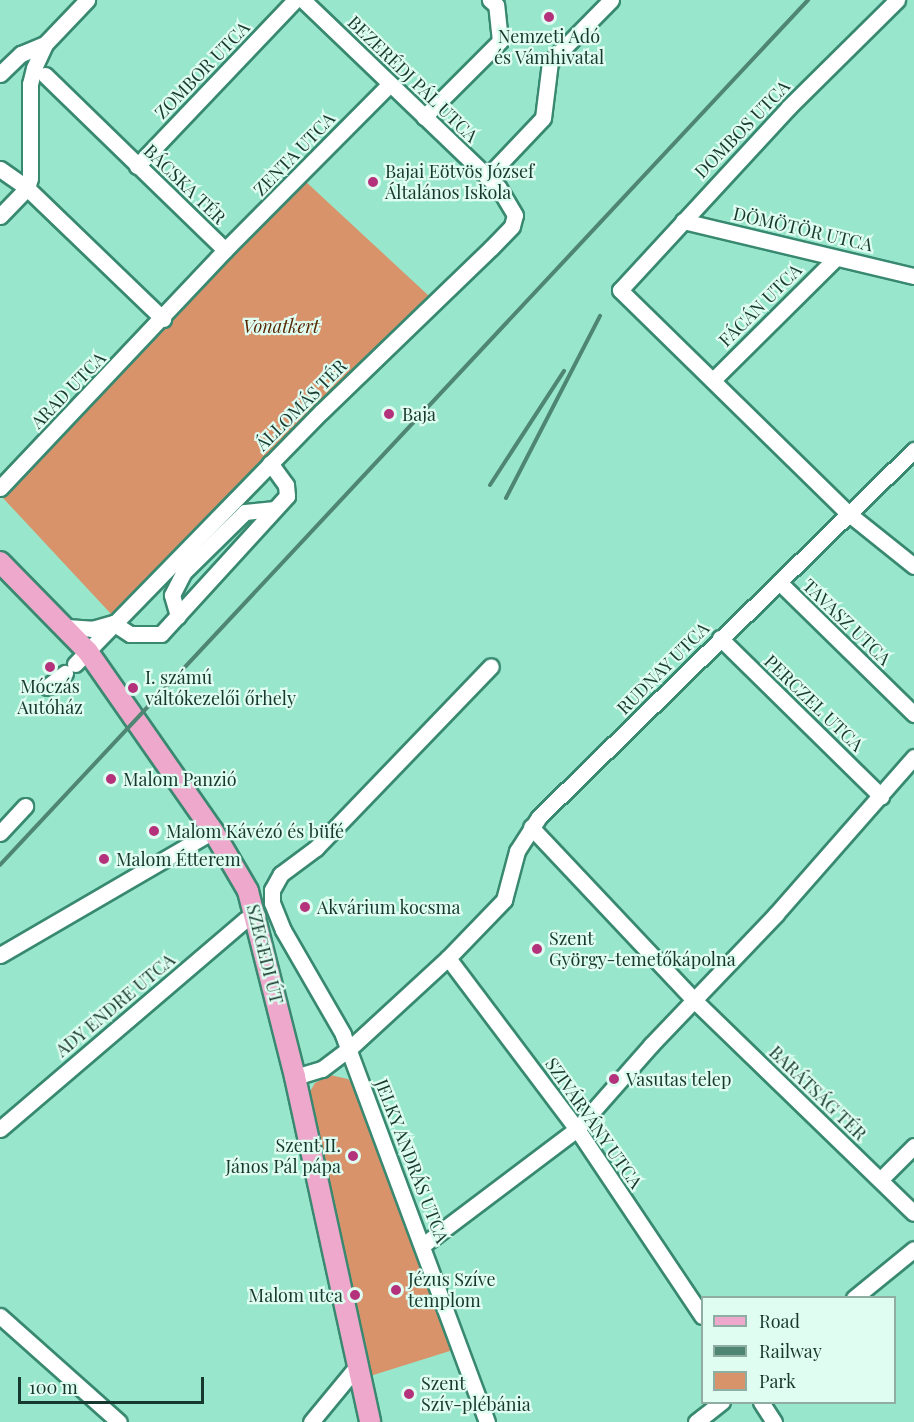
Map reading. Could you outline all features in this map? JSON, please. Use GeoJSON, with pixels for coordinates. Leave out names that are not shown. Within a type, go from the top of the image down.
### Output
{"type":"FeatureCollection","features":[{"type":"Feature","properties":{"kind":"main road","name":"SZEGEDI ÚT"},"geometry":{"type":"LineString","coordinates":[[3,571],[66,627],[76,663],[213,831],[238,869],[257,916],[295,1077],[370,1422]]}},
{"type":"Feature","properties":{"kind":"street"},"geometry":{"type":"LineString","coordinates":[[0,216],[27,188],[30,178],[30,84],[45,44],[87,0]]}},
{"type":"Feature","properties":{"kind":"street","name":"ZOMBOR UTCA"},"geometry":{"type":"LineString","coordinates":[[137,166],[295,0]]}},
{"type":"Feature","properties":{"kind":"street","name":"BEZERÉDJ PÁL UTCA"},"geometry":{"type":"LineString","coordinates":[[303,0],[487,177],[512,204],[516,215]]}},
{"type":"Feature","properties":{"kind":"street"},"geometry":{"type":"LineString","coordinates":[[424,117],[500,41],[495,5],[490,0]]}},
{"type":"Feature","properties":{"kind":"street"},"geometry":{"type":"LineString","coordinates":[[487,177],[543,118],[550,62],[611,0]]}},
{"type":"Feature","properties":{"kind":"street","name":"DOMBOS UTCA"},"geometry":{"type":"LineString","coordinates":[[713,380],[620,290],[789,107],[897,0]]}},
{"type":"Feature","properties":{"kind":"street"},"geometry":{"type":"LineString","coordinates":[[0,74],[21,54],[45,44]]}},
{"type":"Feature","properties":{"kind":"street","name":"BÁCSKA TÉR"},"geometry":{"type":"LineString","coordinates":[[45,75],[225,250],[163,319]]}},
{"type":"Feature","properties":{"kind":"street","name":"ZENTA UTCA"},"geometry":{"type":"LineString","coordinates":[[225,250],[390,84]]}},
{"type":"Feature","properties":{"kind":"street"},"geometry":{"type":"LineString","coordinates":[[3,172],[27,188],[163,319]]}},
{"type":"Feature","properties":{"kind":"street","name":"ÁLLOMÁS TÉR"},"geometry":{"type":"LineString","coordinates":[[47,687],[76,663],[270,463],[491,248],[512,226],[516,215]]}},
{"type":"Feature","properties":{"kind":"street","name":"DÖMÖTÖR UTCA"},"geometry":{"type":"LineString","coordinates":[[683,220],[914,276]]}},
{"type":"Feature","properties":{"kind":"street","name":"FÁCÁN UTCA"},"geometry":{"type":"LineString","coordinates":[[713,380],[836,258]]}},
{"type":"Feature","properties":{"kind":"street","name":"ARAD UTCA"},"geometry":{"type":"LineString","coordinates":[[0,488],[163,319]]}},
{"type":"Feature","properties":{"kind":"street"},"geometry":{"type":"LineString","coordinates":[[713,380],[849,514],[914,566]]}},
{"type":"Feature","properties":{"kind":"street","name":"RUDNAY UTCA"},"geometry":{"type":"LineString","coordinates":[[295,1077],[322,1069],[349,1049],[448,958],[504,900],[517,851],[531,827],[720,638],[914,450]]}},
{"type":"Feature","properties":{"kind":"street"},"geometry":{"type":"LineString","coordinates":[[66,627],[92,629],[113,624],[130,633],[161,634],[287,496],[286,484],[270,463]]}},
{"type":"Feature","properties":{"kind":"street"},"geometry":{"type":"LineString","coordinates":[[0,466],[11,477]]}},
{"type":"Feature","properties":{"kind":"street"},"geometry":{"type":"LineString","coordinates":[[178,616],[172,595],[183,573],[245,512],[274,509]]}},
{"type":"Feature","properties":{"kind":"street","name":"TAVASZ UTCA"},"geometry":{"type":"LineString","coordinates":[[779,582],[914,714]]}},
{"type":"Feature","properties":{"kind":"street","name":"PERCZEL UTCA"},"geometry":{"type":"LineString","coordinates":[[720,638],[880,796]]}},
{"type":"Feature","properties":{"kind":"street","name":"JELKY ANDRÁS UTCA"},"geometry":{"type":"LineString","coordinates":[[487,1422],[349,1049],[283,930],[272,903],[272,890],[281,873],[316,848],[491,666]]}},
{"type":"Feature","properties":{"kind":"street"},"geometry":{"type":"LineString","coordinates":[[423,1245],[577,1129],[651,1045],[696,1002],[914,757]]}},
{"type":"Feature","properties":{"kind":"street"},"geometry":{"type":"LineString","coordinates":[[0,833],[25,806]]}},
{"type":"Feature","properties":{"kind":"street","name":"BARÁTSÁG TÉR"},"geometry":{"type":"LineString","coordinates":[[531,827],[696,1002],[914,1213]]}},
{"type":"Feature","properties":{"kind":"street"},"geometry":{"type":"LineString","coordinates":[[0,955],[213,831]]}},
{"type":"Feature","properties":{"kind":"street","name":"ADY ENDRE UTCA"},"geometry":{"type":"LineString","coordinates":[[0,1129],[245,920],[257,916]]}},
{"type":"Feature","properties":{"kind":"street","name":"SZIVÁRVÁNY UTCA"},"geometry":{"type":"LineString","coordinates":[[448,958],[577,1129],[701,1315]]}},
{"type":"Feature","properties":{"kind":"street"},"geometry":{"type":"LineString","coordinates":[[880,1180],[914,1146]]}},
{"type":"Feature","properties":{"kind":"street"},"geometry":{"type":"LineString","coordinates":[[856,1296],[914,1249]]}},
{"type":"Feature","properties":{"kind":"street"},"geometry":{"type":"LineString","coordinates":[[0,1316],[119,1422]]}},
{"type":"Feature","properties":{"kind":"street"},"geometry":{"type":"LineString","coordinates":[[311,1422],[358,1365]]}},
{"type":"Feature","properties":{"kind":"street"},"geometry":{"type":"LineString","coordinates":[[696,1422],[719,1404]]}},
{"type":"Feature","properties":{"kind":"street"},"geometry":{"type":"LineString","coordinates":[[762,1404],[774,1422]]}},
{"type":"Feature","properties":{"kind":"green space","name":"Vonatkert"},"geometry":{"type":"Polygon","coordinates":[[[304,180],[429,296],[112,615],[3,498],[304,180]]]}},
{"type":"Feature","properties":{"kind":"green space"},"geometry":{"type":"Polygon","coordinates":[[[330,1075],[348,1079],[354,1086],[453,1350],[367,1377],[308,1095],[315,1083],[330,1075]]]}},
{"type":"Feature","properties":{"kind":"railway"},"geometry":{"type":"LineString","coordinates":[[0,865],[808,0]]}},
{"type":"Feature","properties":{"kind":"railway"},"geometry":{"type":"LineString","coordinates":[[506,498],[600,316]]}},
{"type":"Feature","properties":{"kind":"railway"},"geometry":{"type":"LineString","coordinates":[[490,485],[564,371]]}},
{"type":"Feature","properties":{"kind":"place","name":"Nemzeti Adó és Vámhivatal"},"geometry":{"type":"Point","coordinates":[549,17]}},
{"type":"Feature","properties":{"kind":"place","name":"Bajai Eötvös József Általános Iskola"},"geometry":{"type":"Point","coordinates":[373,182]}},
{"type":"Feature","properties":{"kind":"place","name":"Baja"},"geometry":{"type":"Point","coordinates":[389,414]}},
{"type":"Feature","properties":{"kind":"place","name":"Móczás Autóház"},"geometry":{"type":"Point","coordinates":[50,667]}},
{"type":"Feature","properties":{"kind":"place","name":"I. számú váltókezelői őrhely"},"geometry":{"type":"Point","coordinates":[133,688]}},
{"type":"Feature","properties":{"kind":"place","name":"Malom Panzió"},"geometry":{"type":"Point","coordinates":[111,779]}},
{"type":"Feature","properties":{"kind":"place","name":"Malom Kávézó és büfé"},"geometry":{"type":"Point","coordinates":[154,831]}},
{"type":"Feature","properties":{"kind":"place","name":"Malom Étterem"},"geometry":{"type":"Point","coordinates":[104,859]}},
{"type":"Feature","properties":{"kind":"place","name":"Akvárium kocsma"},"geometry":{"type":"Point","coordinates":[305,907]}},
{"type":"Feature","properties":{"kind":"place","name":"Szent György-temetőkápolna"},"geometry":{"type":"Point","coordinates":[537,949]}},
{"type":"Feature","properties":{"kind":"place","name":"Vasutas telep"},"geometry":{"type":"Point","coordinates":[614,1079]}},
{"type":"Feature","properties":{"kind":"place","name":"Szent II. János Pál pápa"},"geometry":{"type":"Point","coordinates":[353,1156]}},
{"type":"Feature","properties":{"kind":"place","name":"Jézus Szíve templom"},"geometry":{"type":"Point","coordinates":[396,1290]}},
{"type":"Feature","properties":{"kind":"place","name":"Malom utca"},"geometry":{"type":"Point","coordinates":[355,1295]}},
{"type":"Feature","properties":{"kind":"place","name":"Szent Szív-plébánia"},"geometry":{"type":"Point","coordinates":[409,1394]}}]}
